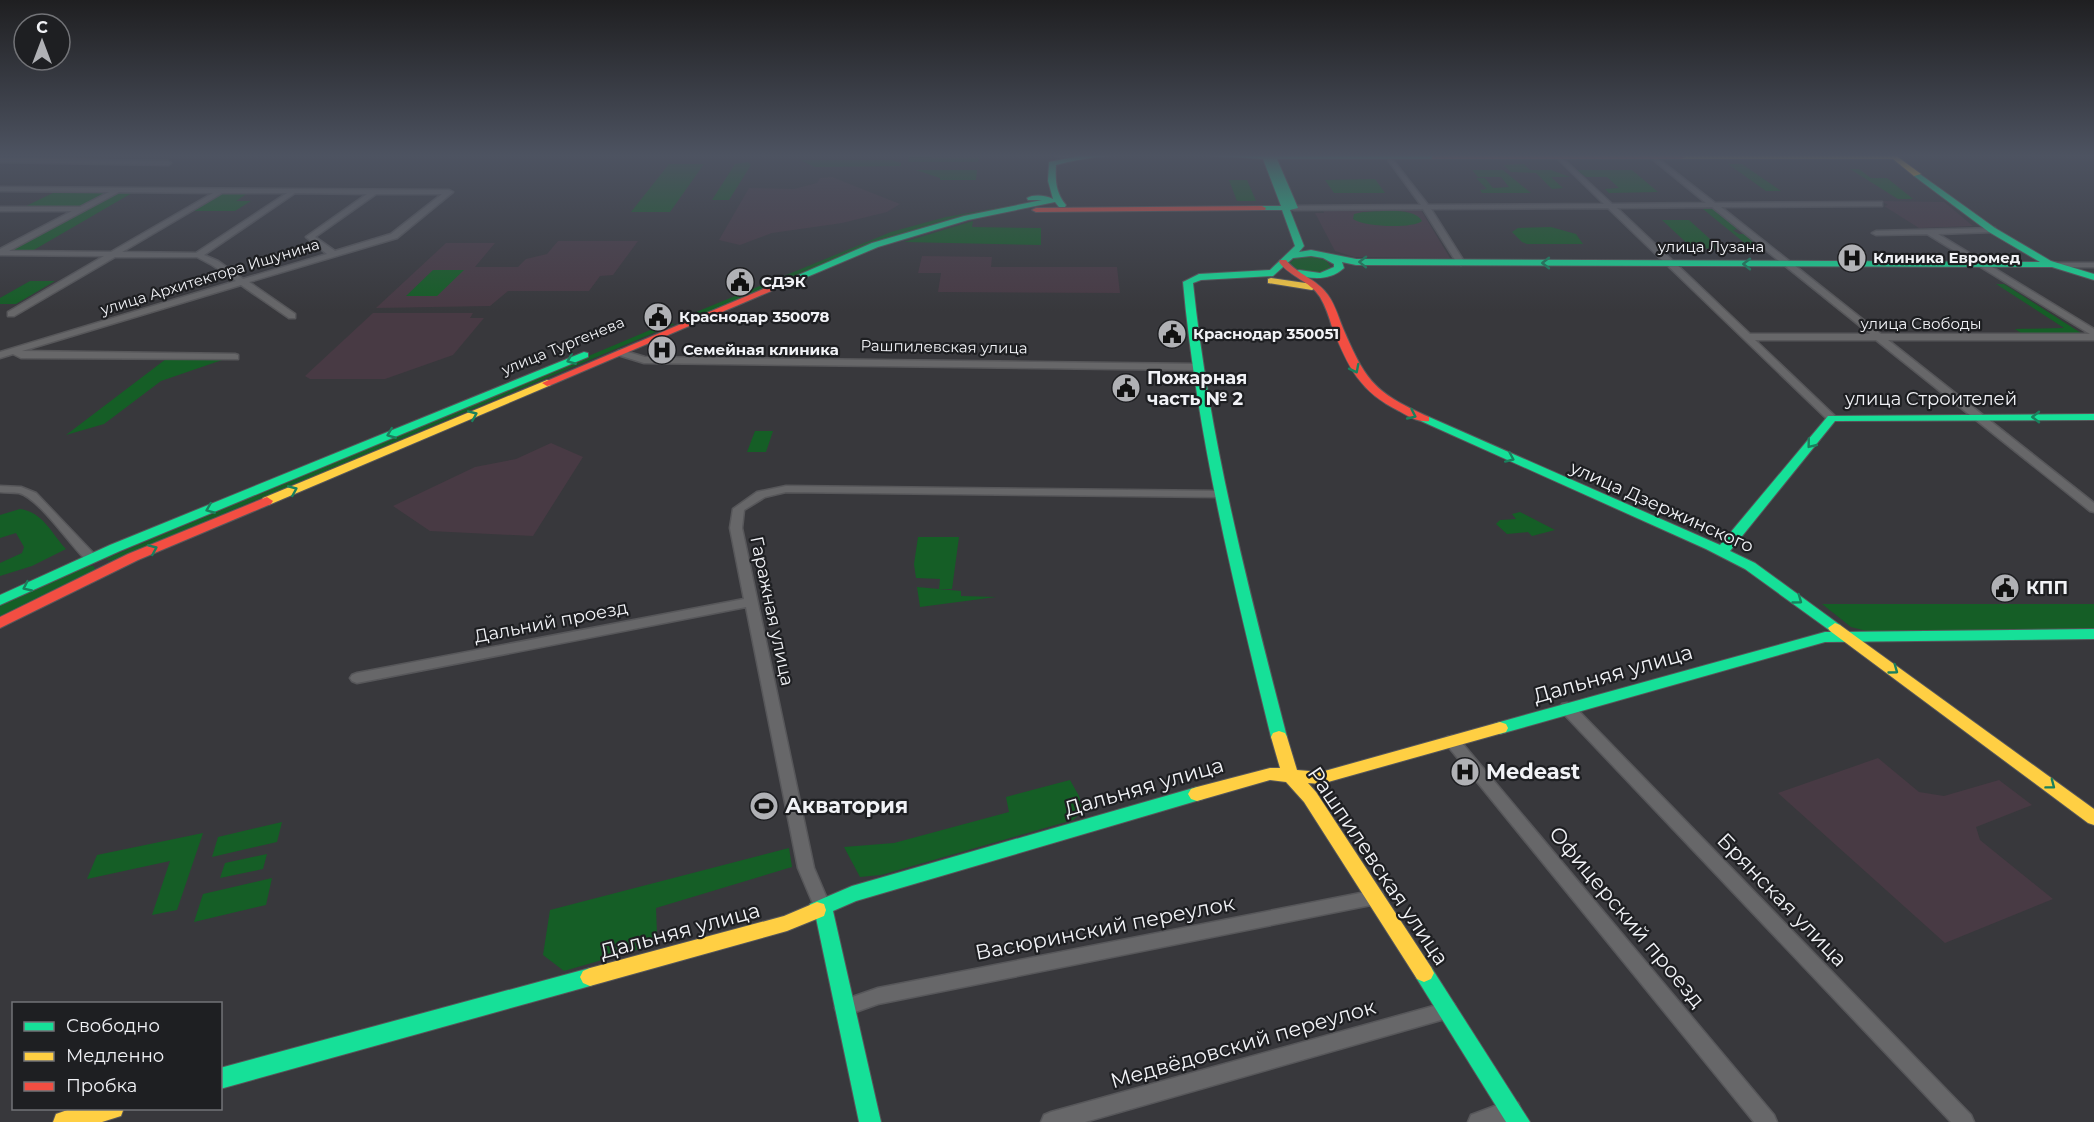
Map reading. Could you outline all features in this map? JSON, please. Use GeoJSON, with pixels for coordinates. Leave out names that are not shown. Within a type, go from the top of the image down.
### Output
{"type":"FeatureCollection","features":[{"type":"Feature","properties":{"kind":"main road","name":"улица Тургенева"},"geometry":{"type":"LineString","coordinates":[[0,623],[132,557],[621,353],[667,327],[683,314],[852,245],[915,222],[991,206]]}},
{"type":"Feature","properties":{"kind":"main road","name":"улица Тургенева"},"geometry":{"type":"LineString","coordinates":[[0,600],[53,575],[94,561],[115,548],[667,327],[703,318],[875,245],[934,226],[1024,206]]}},
{"type":"Feature","properties":{"kind":"main road"},"geometry":{"type":"LineString","coordinates":[[1069,206],[1084,209],[1290,208]]}},
{"type":"Feature","properties":{"kind":"main road"},"geometry":{"type":"LineString","coordinates":[[1960,206],[1992,230],[2057,265],[2094,277]]}},
{"type":"Feature","properties":{"kind":"main road"},"geometry":{"type":"LineString","coordinates":[[1290,208],[1312,248],[1336,261],[1339,266],[1336,272],[1324,275],[1295,272]]}},
{"type":"Feature","properties":{"kind":"main road"},"geometry":{"type":"LineString","coordinates":[[1188,282],[1199,277],[1269,275],[1277,272],[1286,259],[1299,248],[1300,243],[1290,208]]}},
{"type":"Feature","properties":{"kind":"main road","name":"улица Тургенева"},"geometry":{"type":"LineString","coordinates":[[993,212],[1084,209]]}},
{"type":"Feature","properties":{"kind":"main road"},"geometry":{"type":"LineString","coordinates":[[1286,259],[1303,253],[1328,257]]}},
{"type":"Feature","properties":{"kind":"main road","name":"улица Лузана"},"geometry":{"type":"LineString","coordinates":[[1328,257],[1348,261],[1461,263],[2057,265]]}},
{"type":"Feature","properties":{"kind":"main road"},"geometry":{"type":"LineString","coordinates":[[1286,259],[1286,268],[1312,284]]}},
{"type":"Feature","properties":{"kind":"main road"},"geometry":{"type":"LineString","coordinates":[[1188,282],[1271,280],[1312,284],[1324,275]]}},
{"type":"Feature","properties":{"kind":"main road","name":"Рашпилевская улица"},"geometry":{"type":"LineString","coordinates":[[1188,282],[1196,367],[1219,494],[1291,776],[1310,797],[1376,897],[1515,1116]]}},
{"type":"Feature","properties":{"kind":"main road","name":"улица Дзержинского"},"geometry":{"type":"LineString","coordinates":[[1312,284],[1357,374],[1371,390],[1387,402],[1722,552],[1764,575],[2094,818]]}},
{"type":"Feature","properties":{"kind":"main road"},"geometry":{"type":"LineString","coordinates":[[683,314],[682,318],[686,321],[703,318]]}},
{"type":"Feature","properties":{"kind":"main road","name":"улица Строителей"},"geometry":{"type":"LineString","coordinates":[[1722,552],[1832,418],[2094,417]]}},
{"type":"Feature","properties":{"kind":"main road","name":"улица Тургенева"},"geometry":{"type":"LineString","coordinates":[[115,548],[102,557],[101,562],[108,563],[132,557]]}},
{"type":"Feature","properties":{"kind":"main road","name":"улица Тургенева"},"geometry":{"type":"LineString","coordinates":[[81,582],[100,568],[94,561]]}},
{"type":"Feature","properties":{"kind":"main road","name":"Дальняя улица"},"geometry":{"type":"LineString","coordinates":[[222,1078],[788,923],[852,894],[1124,814],[1270,774],[1321,778],[1825,637],[2094,634]]}},
{"type":"Feature","properties":{"kind":"main road","name":"Гаражная улица"},"geometry":{"type":"LineString","coordinates":[[822,908],[870,1122]]}},
{"type":"Feature","properties":{"kind":"main road"},"geometry":{"type":"LineString","coordinates":[[64,1122],[106,1110]]}},
{"type":"Feature","properties":{"kind":"street"},"geometry":{"type":"LineString","coordinates":[[0,252],[86,206]]}},
{"type":"Feature","properties":{"kind":"street"},"geometry":{"type":"LineString","coordinates":[[11,314],[194,206]]}},
{"type":"Feature","properties":{"kind":"street"},"geometry":{"type":"LineString","coordinates":[[198,255],[271,206]]}},
{"type":"Feature","properties":{"kind":"street"},"geometry":{"type":"LineString","coordinates":[[333,254],[310,237],[354,206]]}},
{"type":"Feature","properties":{"kind":"street","name":"улица Архитектора Ишунина"},"geometry":{"type":"LineString","coordinates":[[0,355],[394,236],[431,206]]}},
{"type":"Feature","properties":{"kind":"street"},"geometry":{"type":"LineString","coordinates":[[1290,208],[1750,206]]}},
{"type":"Feature","properties":{"kind":"street"},"geometry":{"type":"LineString","coordinates":[[1425,207],[1461,263]]}},
{"type":"Feature","properties":{"kind":"street"},"geometry":{"type":"LineString","coordinates":[[1609,207],[1832,418]]}},
{"type":"Feature","properties":{"kind":"street"},"geometry":{"type":"LineString","coordinates":[[1715,207],[2094,509]]}},
{"type":"Feature","properties":{"kind":"street"},"geometry":{"type":"LineString","coordinates":[[0,208],[81,209]]}},
{"type":"Feature","properties":{"kind":"street"},"geometry":{"type":"LineString","coordinates":[[1876,233],[1992,230]]}},
{"type":"Feature","properties":{"kind":"street"},"geometry":{"type":"LineString","coordinates":[[1928,231],[2094,335]]}},
{"type":"Feature","properties":{"kind":"street"},"geometry":{"type":"LineString","coordinates":[[0,252],[198,255],[292,316]]}},
{"type":"Feature","properties":{"kind":"street","name":"улица Лузана"},"geometry":{"type":"LineString","coordinates":[[2057,265],[2094,265]]}},
{"type":"Feature","properties":{"kind":"street","name":"улица Свободы"},"geometry":{"type":"LineString","coordinates":[[1747,338],[2094,335]]}},
{"type":"Feature","properties":{"kind":"street"},"geometry":{"type":"LineString","coordinates":[[15,351],[21,355],[235,357]]}},
{"type":"Feature","properties":{"kind":"street","name":"Рашпилевская улица"},"geometry":{"type":"LineString","coordinates":[[621,353],[644,360],[1196,367]]}},
{"type":"Feature","properties":{"kind":"street"},"geometry":{"type":"LineString","coordinates":[[0,489],[25,491],[45,508],[81,551],[94,561]]}},
{"type":"Feature","properties":{"kind":"street","name":"Гаражная улица"},"geometry":{"type":"LineString","coordinates":[[822,908],[806,868],[751,602],[736,519],[740,509],[747,502],[772,491],[1219,494]]}},
{"type":"Feature","properties":{"kind":"street","name":"Дальний проезд"},"geometry":{"type":"LineString","coordinates":[[357,678],[751,602]]}},
{"type":"Feature","properties":{"kind":"street","name":"Брянская улица"},"geometry":{"type":"LineString","coordinates":[[1567,708],[1964,1122]]}},
{"type":"Feature","properties":{"kind":"street","name":"Офицерский проезд"},"geometry":{"type":"LineString","coordinates":[[1452,741],[1767,1122]]}},
{"type":"Feature","properties":{"kind":"street","name":"Васюринский переулок"},"geometry":{"type":"LineString","coordinates":[[844,1008],[878,996],[1376,897]]}},
{"type":"Feature","properties":{"kind":"street","name":"Медвёдовский переулок"},"geometry":{"type":"LineString","coordinates":[[1051,1122],[1448,1010]]}},
{"type":"Feature","properties":{"kind":"street"},"geometry":{"type":"LineString","coordinates":[[1478,1122],[1515,1116]]}},
{"type":"Feature","properties":{"kind":"shaded area"},"geometry":{"type":"Polygon","coordinates":[[[738,206],[896,206],[887,212],[842,223],[772,233],[740,245],[719,240],[738,206]]]}},
{"type":"Feature","properties":{"kind":"shaded area"},"geometry":{"type":"Polygon","coordinates":[[[1885,206],[1949,206],[1973,226],[1919,228],[1885,206]]]}},
{"type":"Feature","properties":{"kind":"shaded area"},"geometry":{"type":"Polygon","coordinates":[[[1323,210],[1421,210],[1450,258],[1354,257],[1335,251],[1315,213],[1324,213],[1323,210]]]}},
{"type":"Feature","properties":{"kind":"shaded area"},"geometry":{"type":"Polygon","coordinates":[[[558,241],[638,241],[613,275],[600,276],[589,291],[508,291],[490,306],[376,308],[446,243],[495,243],[475,267],[518,267],[526,259],[547,254],[558,241]]]}},
{"type":"Feature","properties":{"kind":"shaded area"},"geometry":{"type":"Polygon","coordinates":[[[922,256],[992,257],[991,267],[1117,267],[1120,293],[938,292],[941,273],[918,273],[922,256]]]}},
{"type":"Feature","properties":{"kind":"shaded area"},"geometry":{"type":"Polygon","coordinates":[[[373,313],[473,313],[470,318],[484,318],[453,355],[385,379],[310,379],[305,376],[373,313]]]}},
{"type":"Feature","properties":{"kind":"shaded area"},"geometry":{"type":"Polygon","coordinates":[[[551,443],[583,457],[533,536],[430,531],[393,506],[475,467],[516,459],[551,443]]]}},
{"type":"Feature","properties":{"kind":"shaded area"},"geometry":{"type":"Polygon","coordinates":[[[1878,758],[1919,792],[1944,796],[1999,780],[2032,805],[1976,827],[1980,840],[2053,899],[1945,943],[1778,793],[1878,758]]]}},
{"type":"Feature","properties":{"kind":"green space"},"geometry":{"type":"Polygon","coordinates":[[[25,206],[83,206],[80,208],[25,206]]]}},
{"type":"Feature","properties":{"kind":"green space"},"geometry":{"type":"Polygon","coordinates":[[[87,206],[109,206],[32,251],[5,250],[87,206]]]}},
{"type":"Feature","properties":{"kind":"green space"},"geometry":{"type":"Polygon","coordinates":[[[195,206],[242,206],[235,211],[188,211],[195,206]]]}},
{"type":"Feature","properties":{"kind":"green space"},"geometry":{"type":"Polygon","coordinates":[[[635,206],[674,206],[670,212],[631,212],[635,206]]]}},
{"type":"Feature","properties":{"kind":"green space"},"geometry":{"type":"Polygon","coordinates":[[[1012,206],[951,219],[897,235],[689,319],[684,317],[891,232],[946,217],[1012,206]]]}},
{"type":"Feature","properties":{"kind":"green space"},"geometry":{"type":"Polygon","coordinates":[[[1703,209],[1713,209],[1738,229],[1733,230],[1739,234],[1745,234],[1763,249],[1752,249],[1703,209]]]}},
{"type":"Feature","properties":{"kind":"green space"},"geometry":{"type":"Polygon","coordinates":[[[1363,212],[1411,213],[1422,221],[1417,224],[1388,226],[1367,224],[1353,219],[1354,214],[1363,212]]]}},
{"type":"Feature","properties":{"kind":"green space"},"geometry":{"type":"Polygon","coordinates":[[[1662,220],[1689,220],[1721,249],[1692,248],[1662,220]]]}},
{"type":"Feature","properties":{"kind":"green space"},"geometry":{"type":"Polygon","coordinates":[[[973,221],[972,227],[1041,228],[1041,245],[904,242],[973,221]]]}},
{"type":"Feature","properties":{"kind":"green space"},"geometry":{"type":"Polygon","coordinates":[[[1551,227],[1576,234],[1583,244],[1527,244],[1512,232],[1518,228],[1551,227]]]}},
{"type":"Feature","properties":{"kind":"green space"},"geometry":{"type":"Polygon","coordinates":[[[1309,256],[1326,260],[1332,269],[1309,273],[1298,271],[1289,264],[1295,258],[1309,256]]]}},
{"type":"Feature","properties":{"kind":"green space"},"geometry":{"type":"Polygon","coordinates":[[[433,270],[464,270],[437,296],[406,296],[433,270]]]}},
{"type":"Feature","properties":{"kind":"green space"},"geometry":{"type":"Polygon","coordinates":[[[30,281],[55,281],[16,304],[0,304],[0,298],[30,281]]]}},
{"type":"Feature","properties":{"kind":"green space"},"geometry":{"type":"Polygon","coordinates":[[[1996,284],[2004,284],[2081,333],[2021,333],[2015,329],[2064,328],[1996,284]]]}},
{"type":"Feature","properties":{"kind":"green space"},"geometry":{"type":"Polygon","coordinates":[[[667,323],[675,324],[111,561],[105,559],[667,323]]]}},
{"type":"Feature","properties":{"kind":"green space"},"geometry":{"type":"Polygon","coordinates":[[[166,359],[225,359],[161,381],[104,424],[66,435],[166,359]]]}},
{"type":"Feature","properties":{"kind":"green space"},"geometry":{"type":"Polygon","coordinates":[[[755,431],[773,431],[766,452],[747,452],[755,431]]]}},
{"type":"Feature","properties":{"kind":"green space"},"geometry":{"type":"Polygon","coordinates":[[[20,509],[35,514],[41,519],[66,549],[32,566],[0,576],[0,563],[22,553],[24,547],[16,533],[0,538],[0,515],[20,509]]]}},
{"type":"Feature","properties":{"kind":"green space"},"geometry":{"type":"Polygon","coordinates":[[[1520,512],[1555,530],[1532,536],[1528,532],[1507,534],[1496,524],[1500,520],[1516,519],[1512,514],[1520,512]]]}},
{"type":"Feature","properties":{"kind":"green space"},"geometry":{"type":"Polygon","coordinates":[[[918,537],[959,537],[952,589],[939,589],[940,579],[916,578],[914,564],[918,537]]]}},
{"type":"Feature","properties":{"kind":"green space"},"geometry":{"type":"Polygon","coordinates":[[[89,566],[94,566],[95,570],[0,618],[0,605],[89,566]]]}},
{"type":"Feature","properties":{"kind":"green space"},"geometry":{"type":"Polygon","coordinates":[[[917,587],[961,591],[961,596],[996,597],[920,607],[917,587]]]}},
{"type":"Feature","properties":{"kind":"green space"},"geometry":{"type":"Polygon","coordinates":[[[1822,604],[2094,604],[2094,630],[1867,631],[1851,627],[1822,604]]]}},
{"type":"Feature","properties":{"kind":"green space"},"geometry":{"type":"Polygon","coordinates":[[[1070,780],[1079,796],[1083,811],[1073,820],[881,875],[860,877],[844,847],[894,843],[1009,812],[1006,797],[1070,780]]]}},
{"type":"Feature","properties":{"kind":"green space"},"geometry":{"type":"Polygon","coordinates":[[[282,822],[277,842],[212,857],[218,837],[282,822]]]}},
{"type":"Feature","properties":{"kind":"green space"},"geometry":{"type":"Polygon","coordinates":[[[203,833],[177,910],[152,915],[170,861],[87,879],[97,855],[203,833]]]}},
{"type":"Feature","properties":{"kind":"green space"},"geometry":{"type":"Polygon","coordinates":[[[789,848],[792,867],[656,908],[657,934],[647,947],[564,971],[543,955],[550,910],[789,848]]]}},
{"type":"Feature","properties":{"kind":"green space"},"geometry":{"type":"Polygon","coordinates":[[[267,854],[263,869],[220,878],[225,863],[267,854]]]}},
{"type":"Feature","properties":{"kind":"green space"},"geometry":{"type":"Polygon","coordinates":[[[272,878],[266,905],[194,922],[203,894],[272,878]]]}},
{"type":"Feature","properties":{"kind":"traffic: fast"},"geometry":{"type":"LineString","coordinates":[[785,283],[875,245],[967,218],[1025,206]]}},
{"type":"Feature","properties":{"kind":"traffic: fast"},"geometry":{"type":"LineString","coordinates":[[1188,282],[1199,277],[1273,273],[1300,246],[1285,206]]}},
{"type":"Feature","properties":{"kind":"traffic: fast"},"geometry":{"type":"LineString","coordinates":[[1262,208],[1293,206]]}},
{"type":"Feature","properties":{"kind":"traffic: fast"},"geometry":{"type":"LineString","coordinates":[[1960,206],[1992,230],[2048,263],[2094,277]]}},
{"type":"Feature","properties":{"kind":"traffic: fast"},"geometry":{"type":"LineString","coordinates":[[1288,256],[1311,253],[1356,262],[2050,265]]}},
{"type":"Feature","properties":{"kind":"traffic: fast"},"geometry":{"type":"LineString","coordinates":[[1299,273],[1325,275],[1339,268],[1338,263],[1326,256]]}},
{"type":"Feature","properties":{"kind":"traffic: fast"},"geometry":{"type":"LineString","coordinates":[[1188,282],[1202,398],[1212,455],[1279,737]]}},
{"type":"Feature","properties":{"kind":"traffic: fast"},"geometry":{"type":"LineString","coordinates":[[0,600],[115,548],[584,355]]}},
{"type":"Feature","properties":{"kind":"traffic: fast"},"geometry":{"type":"LineString","coordinates":[[1722,552],[1832,418],[2094,417]]}},
{"type":"Feature","properties":{"kind":"traffic: fast"},"geometry":{"type":"LineString","coordinates":[[1425,419],[1711,546],[1750,566],[1835,628]]}},
{"type":"Feature","properties":{"kind":"traffic: fast"},"geometry":{"type":"LineString","coordinates":[[1500,728],[1825,637],[2094,634]]}},
{"type":"Feature","properties":{"kind":"traffic: fast"},"geometry":{"type":"LineString","coordinates":[[817,910],[852,894],[1197,794]]}},
{"type":"Feature","properties":{"kind":"traffic: fast"},"geometry":{"type":"LineString","coordinates":[[823,908],[870,1122]]}},
{"type":"Feature","properties":{"kind":"traffic: fast"},"geometry":{"type":"LineString","coordinates":[[1424,973],[1519,1122]]}},
{"type":"Feature","properties":{"kind":"traffic: fast"},"geometry":{"type":"LineString","coordinates":[[222,1078],[590,977]]}},
{"type":"Feature","properties":{"kind":"traffic: slow"},"geometry":{"type":"LineString","coordinates":[[1271,281],[1312,287]]}},
{"type":"Feature","properties":{"kind":"traffic: slow"},"geometry":{"type":"LineString","coordinates":[[267,501],[547,383]]}},
{"type":"Feature","properties":{"kind":"traffic: slow"},"geometry":{"type":"LineString","coordinates":[[1835,628],[2094,818]]}},
{"type":"Feature","properties":{"kind":"traffic: slow"},"geometry":{"type":"LineString","coordinates":[[1197,794],[1270,774],[1321,778],[1500,728]]}},
{"type":"Feature","properties":{"kind":"traffic: slow"},"geometry":{"type":"LineString","coordinates":[[1279,737],[1291,776],[1310,797],[1424,973]]}},
{"type":"Feature","properties":{"kind":"traffic: slow"},"geometry":{"type":"LineString","coordinates":[[590,977],[787,923],[817,910]]}},
{"type":"Feature","properties":{"kind":"traffic: slow"},"geometry":{"type":"LineString","coordinates":[[64,1122],[106,1110]]}},
{"type":"Feature","properties":{"kind":"traffic: jam"},"geometry":{"type":"LineString","coordinates":[[1036,210],[1262,208]]}},
{"type":"Feature","properties":{"kind":"traffic: jam"},"geometry":{"type":"LineString","coordinates":[[1283,262],[1292,271],[1318,288],[1325,297],[1347,350],[1362,378],[1370,387],[1391,403],[1425,419]]}},
{"type":"Feature","properties":{"kind":"traffic: jam"},"geometry":{"type":"LineString","coordinates":[[547,383],[785,283]]}},
{"type":"Feature","properties":{"kind":"traffic: jam"},"geometry":{"type":"LineString","coordinates":[[0,623],[133,557],[267,501]]}},
{"type":"Feature","properties":{"kind":"place","name":"Клиника Евромед"},"geometry":{"type":"Point","coordinates":[1852,258]}},
{"type":"Feature","properties":{"kind":"place","name":"СДЭК"},"geometry":{"type":"Point","coordinates":[740,282]}},
{"type":"Feature","properties":{"kind":"place","name":"Краснодар 350078"},"geometry":{"type":"Point","coordinates":[658,317]}},
{"type":"Feature","properties":{"kind":"place","name":"Краснодар 350051"},"geometry":{"type":"Point","coordinates":[1172,334]}},
{"type":"Feature","properties":{"kind":"place","name":"Семейная клиника"},"geometry":{"type":"Point","coordinates":[662,350]}},
{"type":"Feature","properties":{"kind":"place","name":"Пожарная часть № 2"},"geometry":{"type":"Point","coordinates":[1126,388]}},
{"type":"Feature","properties":{"kind":"place","name":"КПП"},"geometry":{"type":"Point","coordinates":[2005,588]}},
{"type":"Feature","properties":{"kind":"place","name":"Medeast"},"geometry":{"type":"Point","coordinates":[1465,772]}},
{"type":"Feature","properties":{"kind":"place","name":"Акватория"},"geometry":{"type":"Point","coordinates":[764,806]}}]}
